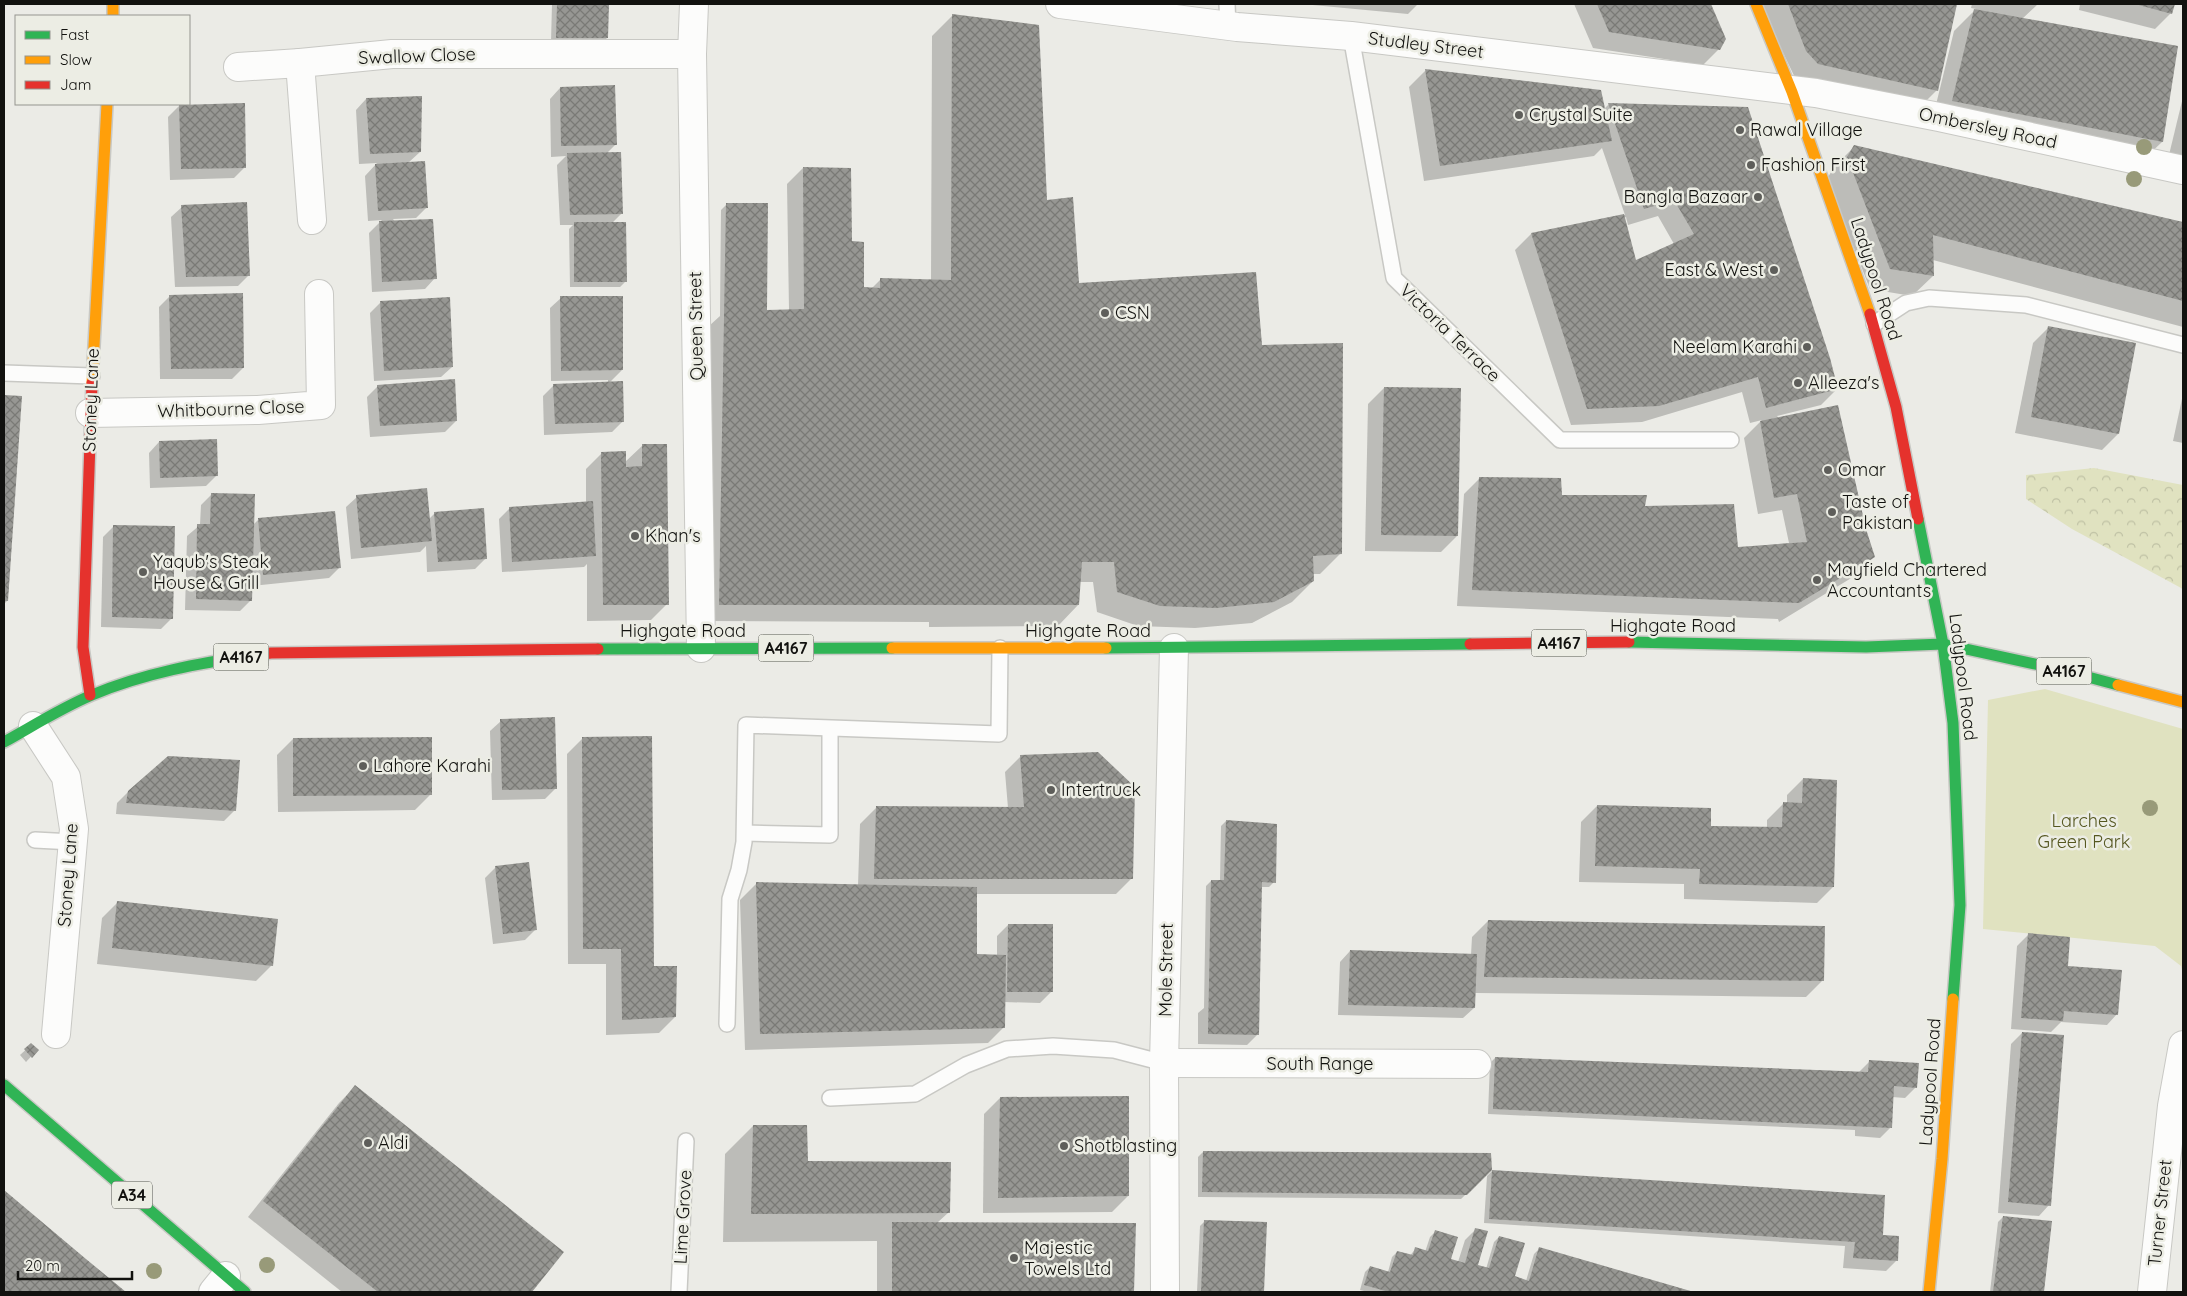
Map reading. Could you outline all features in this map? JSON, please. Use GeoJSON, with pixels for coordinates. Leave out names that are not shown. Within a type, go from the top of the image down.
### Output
{"type":"FeatureCollection","features":[{"type":"Feature","properties":{"kind":"main road","name":"Ladypool Road"},"geometry":{"type":"LineString","coordinates":[[1756,4],[1792,92],[1874,324],[1896,407],[1943,644],[1953,723],[1960,905],[1942,1159],[1929,1292]]}},
{"type":"Feature","properties":{"kind":"main road","name":"Stoney Lane"},"geometry":{"type":"LineString","coordinates":[[90,695],[83,647],[90,413],[107,105]]}},
{"type":"Feature","properties":{"kind":"main road","name":"Highgate Road"},"geometry":{"type":"LineString","coordinates":[[4,742],[90,695],[149,674],[221,660],[271,653],[701,648],[1174,648],[1656,642],[1866,647],[1943,644],[2058,669],[2183,702]]}},
{"type":"Feature","properties":{"kind":"main road","name":"A34"},"geometry":{"type":"LineString","coordinates":[[4,1084],[228,1287]]}},
{"type":"Feature","properties":{"kind":"street","name":"Queen Street"},"geometry":{"type":"LineString","coordinates":[[694,4],[692,54],[701,648]]}},
{"type":"Feature","properties":{"kind":"street","name":"Studley Street"},"geometry":{"type":"LineString","coordinates":[[1060,4],[1227,15],[1351,36],[1722,81],[1792,92]]}},
{"type":"Feature","properties":{"kind":"street","name":"Swallow Close"},"geometry":{"type":"LineString","coordinates":[[238,67],[392,54],[692,54]]}},
{"type":"Feature","properties":{"kind":"street"},"geometry":{"type":"LineString","coordinates":[[300,63],[312,220]]}},
{"type":"Feature","properties":{"kind":"street","name":"Ombersley Road"},"geometry":{"type":"LineString","coordinates":[[1792,92],[1816,93],[1939,117],[2183,170]]}},
{"type":"Feature","properties":{"kind":"street","name":"Whitbourne Close"},"geometry":{"type":"LineString","coordinates":[[90,413],[258,410],[321,406],[319,294]]}},
{"type":"Feature","properties":{"kind":"street","name":"Mole Street"},"geometry":{"type":"LineString","coordinates":[[1165,1292],[1164,1063],[1174,648]]}},
{"type":"Feature","properties":{"kind":"street","name":"Stoney Lane"},"geometry":{"type":"LineString","coordinates":[[34,726],[66,777],[74,829],[56,1034]]}},
{"type":"Feature","properties":{"kind":"street","name":"Turner Street"},"geometry":{"type":"LineString","coordinates":[[2152,1292],[2172,1106],[2183,1045]]}},
{"type":"Feature","properties":{"kind":"street","name":"South Range"},"geometry":{"type":"LineString","coordinates":[[1164,1063],[1477,1064]]}},
{"type":"Feature","properties":{"kind":"lane","name":"Victoria Terrace"},"geometry":{"type":"LineString","coordinates":[[1351,36],[1394,278],[1560,440],[1731,440]]}},
{"type":"Feature","properties":{"kind":"lane"},"geometry":{"type":"LineString","coordinates":[[1874,324],[1906,303],[1929,298],[2026,305],[2183,345]]}},
{"type":"Feature","properties":{"kind":"lane"},"geometry":{"type":"LineString","coordinates":[[4,373],[92,376]]}},
{"type":"Feature","properties":{"kind":"lane"},"geometry":{"type":"LineString","coordinates":[[727,1024],[730,898],[739,870],[745,833],[746,726],[999,734],[1000,648]]}},
{"type":"Feature","properties":{"kind":"lane"},"geometry":{"type":"LineString","coordinates":[[745,833],[830,835],[830,729]]}},
{"type":"Feature","properties":{"kind":"lane"},"geometry":{"type":"LineString","coordinates":[[35,840],[73,842]]}},
{"type":"Feature","properties":{"kind":"lane"},"geometry":{"type":"LineString","coordinates":[[830,1098],[915,1094],[966,1065],[1007,1049],[1052,1046],[1114,1050],[1164,1063]]}},
{"type":"Feature","properties":{"kind":"lane","name":"Lime Grove"},"geometry":{"type":"LineString","coordinates":[[679,1292],[686,1141]]}},
{"type":"Feature","properties":{"kind":"green space"},"geometry":{"type":"Polygon","coordinates":[[[2094,468],[2183,485],[2183,589],[2072,529],[2026,499],[2026,475],[2094,468]]]}},
{"type":"Feature","properties":{"kind":"green space","name":"Larches Green Park"},"geometry":{"type":"Polygon","coordinates":[[[2045,689],[2183,729],[2183,975],[2181,966],[2155,946],[1983,929],[1988,700],[2045,689]]]}},
{"type":"Feature","properties":{"kind":"building"},"geometry":{"type":"Polygon","coordinates":[[[557,4],[609,4],[608,38],[556,38],[557,4]]]}},
{"type":"Feature","properties":{"kind":"building"},"geometry":{"type":"Polygon","coordinates":[[[1597,4],[1711,4],[1726,39],[1720,50],[1609,32],[1597,4]]]}},
{"type":"Feature","properties":{"kind":"building"},"geometry":{"type":"Polygon","coordinates":[[[1788,4],[1957,4],[1938,91],[1818,64],[1806,51],[1788,4]]]}},
{"type":"Feature","properties":{"kind":"building"},"geometry":{"type":"Polygon","coordinates":[[[2135,4],[2175,4],[2172,14],[2135,4]]]}},
{"type":"Feature","properties":{"kind":"building"},"geometry":{"type":"Polygon","coordinates":[[[1974,9],[2178,46],[2163,142],[1952,101],[1974,9]]]}},
{"type":"Feature","properties":{"kind":"building","name":"CSN"},"geometry":{"type":"Polygon","coordinates":[[[952,14],[1039,25],[1047,200],[1073,197],[1079,283],[1256,272],[1262,345],[1343,343],[1342,554],[1313,556],[1314,581],[1274,602],[1216,608],[1160,606],[1117,592],[1114,562],[1082,562],[1079,605],[719,605],[726,203],[768,203],[767,310],[804,309],[803,167],[851,168],[852,241],[864,242],[864,287],[880,288],[880,278],[951,280],[952,14]]]}},
{"type":"Feature","properties":{"kind":"building","name":"Crystal Suite"},"geometry":{"type":"Polygon","coordinates":[[[1425,69],[1601,90],[1612,141],[1440,166],[1425,69]]]}},
{"type":"Feature","properties":{"kind":"building"},"geometry":{"type":"Polygon","coordinates":[[[615,85],[617,145],[561,146],[560,87],[615,85]]]}},
{"type":"Feature","properties":{"kind":"building"},"geometry":{"type":"Polygon","coordinates":[[[422,96],[421,152],[370,154],[366,98],[422,96]]]}},
{"type":"Feature","properties":{"kind":"building"},"geometry":{"type":"Polygon","coordinates":[[[245,103],[246,168],[181,169],[179,105],[245,103]]]}},
{"type":"Feature","properties":{"kind":"building"},"geometry":{"type":"Polygon","coordinates":[[[1608,103],[1748,107],[1830,358],[1838,389],[1766,408],[1758,377],[1659,406],[1587,409],[1531,233],[1624,214],[1636,260],[1694,234],[1674,200],[1644,209],[1608,103]]]}},
{"type":"Feature","properties":{"kind":"building"},"geometry":{"type":"Polygon","coordinates":[[[1854,145],[2183,222],[2183,301],[1933,235],[1934,276],[1890,269],[1847,157],[1854,145]]]}},
{"type":"Feature","properties":{"kind":"building"},"geometry":{"type":"Polygon","coordinates":[[[621,152],[623,214],[570,215],[567,153],[621,152]]]}},
{"type":"Feature","properties":{"kind":"building"},"geometry":{"type":"Polygon","coordinates":[[[425,161],[428,208],[378,211],[375,164],[425,161]]]}},
{"type":"Feature","properties":{"kind":"building"},"geometry":{"type":"Polygon","coordinates":[[[247,202],[250,276],[186,277],[181,205],[247,202]]]}},
{"type":"Feature","properties":{"kind":"building"},"geometry":{"type":"Polygon","coordinates":[[[433,219],[437,279],[382,282],[379,221],[433,219]]]}},
{"type":"Feature","properties":{"kind":"building"},"geometry":{"type":"Polygon","coordinates":[[[574,222],[626,222],[627,282],[574,282],[574,222]]]}},
{"type":"Feature","properties":{"kind":"building"},"geometry":{"type":"Polygon","coordinates":[[[243,293],[244,368],[171,369],[169,295],[243,293]]]}},
{"type":"Feature","properties":{"kind":"building"},"geometry":{"type":"Polygon","coordinates":[[[560,296],[623,296],[623,370],[561,371],[560,296]]]}},
{"type":"Feature","properties":{"kind":"building"},"geometry":{"type":"Polygon","coordinates":[[[450,297],[453,367],[384,371],[380,301],[450,297]]]}},
{"type":"Feature","properties":{"kind":"building"},"geometry":{"type":"Polygon","coordinates":[[[2048,326],[2136,343],[2119,434],[2031,417],[2048,326]]]}},
{"type":"Feature","properties":{"kind":"building"},"geometry":{"type":"Polygon","coordinates":[[[455,379],[457,421],[380,426],[377,385],[455,379]]]}},
{"type":"Feature","properties":{"kind":"building"},"geometry":{"type":"Polygon","coordinates":[[[623,381],[624,422],[555,424],[553,384],[623,381]]]}},
{"type":"Feature","properties":{"kind":"building"},"geometry":{"type":"Polygon","coordinates":[[[1384,387],[1461,388],[1458,536],[1381,535],[1384,387]]]}},
{"type":"Feature","properties":{"kind":"building"},"geometry":{"type":"Polygon","coordinates":[[[4,395],[22,396],[8,601],[4,601],[4,395]]]}},
{"type":"Feature","properties":{"kind":"building"},"geometry":{"type":"Polygon","coordinates":[[[1838,405],[1866,529],[1875,557],[1799,603],[1472,590],[1479,477],[1561,478],[1562,495],[1647,495],[1645,506],[1734,504],[1738,547],[1807,542],[1797,494],[1774,498],[1760,421],[1838,405]]]}},
{"type":"Feature","properties":{"kind":"building"},"geometry":{"type":"Polygon","coordinates":[[[217,439],[218,476],[160,478],[159,441],[217,439]]]}},
{"type":"Feature","properties":{"kind":"building","name":"Khan's"},"geometry":{"type":"Polygon","coordinates":[[[642,444],[667,444],[669,605],[603,605],[601,452],[626,451],[626,467],[642,466],[642,444]]]}},
{"type":"Feature","properties":{"kind":"building"},"geometry":{"type":"Polygon","coordinates":[[[427,488],[432,541],[361,548],[356,495],[427,488]]]}},
{"type":"Feature","properties":{"kind":"building"},"geometry":{"type":"Polygon","coordinates":[[[211,493],[255,494],[252,601],[196,599],[197,524],[210,524],[211,493]]]}},
{"type":"Feature","properties":{"kind":"building"},"geometry":{"type":"Polygon","coordinates":[[[593,501],[596,556],[512,562],[509,507],[593,501]]]}},
{"type":"Feature","properties":{"kind":"building"},"geometry":{"type":"Polygon","coordinates":[[[484,508],[487,559],[438,562],[434,512],[484,508]]]}},
{"type":"Feature","properties":{"kind":"building"},"geometry":{"type":"Polygon","coordinates":[[[335,511],[341,568],[263,575],[258,518],[335,511]]]}},
{"type":"Feature","properties":{"kind":"building","name":"Yaqub's Steak House & Grill"},"geometry":{"type":"Polygon","coordinates":[[[113,525],[175,526],[173,619],[112,617],[113,525]]]}},
{"type":"Feature","properties":{"kind":"building"},"geometry":{"type":"Polygon","coordinates":[[[555,717],[557,789],[502,790],[500,719],[555,717]]]}},
{"type":"Feature","properties":{"kind":"building"},"geometry":{"type":"Polygon","coordinates":[[[652,736],[654,966],[677,966],[676,1017],[622,1020],[621,949],[583,949],[582,737],[652,736]]]}},
{"type":"Feature","properties":{"kind":"building","name":"Lahore Karahi"},"geometry":{"type":"Polygon","coordinates":[[[432,737],[432,795],[293,796],[293,738],[432,737]]]}},
{"type":"Feature","properties":{"kind":"building"},"geometry":{"type":"Polygon","coordinates":[[[1098,752],[1135,787],[1133,879],[874,879],[876,806],[1024,807],[1020,755],[1098,752]]]}},
{"type":"Feature","properties":{"kind":"building"},"geometry":{"type":"Polygon","coordinates":[[[168,756],[240,760],[236,811],[126,803],[128,791],[168,756]]]}},
{"type":"Feature","properties":{"kind":"building"},"geometry":{"type":"Polygon","coordinates":[[[1803,778],[1837,780],[1834,887],[1699,884],[1700,869],[1595,866],[1597,805],[1711,808],[1711,826],[1782,827],[1783,802],[1802,803],[1803,778]]]}},
{"type":"Feature","properties":{"kind":"building"},"geometry":{"type":"Polygon","coordinates":[[[1226,820],[1277,824],[1276,883],[1262,882],[1259,1035],[1208,1034],[1211,880],[1224,880],[1226,820]]]}},
{"type":"Feature","properties":{"kind":"building"},"geometry":{"type":"Polygon","coordinates":[[[529,862],[537,930],[503,934],[495,866],[529,862]]]}},
{"type":"Feature","properties":{"kind":"building"},"geometry":{"type":"Polygon","coordinates":[[[756,882],[977,887],[977,954],[1006,955],[1005,1028],[760,1034],[756,882]]]}},
{"type":"Feature","properties":{"kind":"building"},"geometry":{"type":"Polygon","coordinates":[[[117,901],[278,919],[273,966],[112,948],[117,901]]]}},
{"type":"Feature","properties":{"kind":"building"},"geometry":{"type":"Polygon","coordinates":[[[1488,920],[1825,926],[1824,981],[1484,977],[1488,920]]]}},
{"type":"Feature","properties":{"kind":"building"},"geometry":{"type":"Polygon","coordinates":[[[1008,924],[1053,924],[1053,992],[1007,992],[1008,924]]]}},
{"type":"Feature","properties":{"kind":"building"},"geometry":{"type":"Polygon","coordinates":[[[2028,933],[2070,937],[2068,966],[2122,970],[2118,1015],[2064,1011],[2063,1021],[2021,1018],[2028,933]]]}},
{"type":"Feature","properties":{"kind":"building"},"geometry":{"type":"Polygon","coordinates":[[[1350,950],[1477,954],[1475,1008],[1348,1005],[1350,950]]]}},
{"type":"Feature","properties":{"kind":"building"},"geometry":{"type":"Polygon","coordinates":[[[2022,1032],[2064,1035],[2051,1206],[2008,1202],[2022,1032]]]}},
{"type":"Feature","properties":{"kind":"building"},"geometry":{"type":"Polygon","coordinates":[[[31,1043],[39,1050],[32,1058],[24,1049],[31,1043]]]}},
{"type":"Feature","properties":{"kind":"building"},"geometry":{"type":"Polygon","coordinates":[[[1495,1057],[1868,1072],[1869,1060],[1919,1063],[1917,1088],[1894,1086],[1892,1128],[1493,1109],[1495,1057]]]}},
{"type":"Feature","properties":{"kind":"building","name":"Aldi"},"geometry":{"type":"Polygon","coordinates":[[[355,1085],[564,1252],[532,1292],[378,1292],[263,1201],[355,1085]]]}},
{"type":"Feature","properties":{"kind":"building","name":"Shotblasting"},"geometry":{"type":"Polygon","coordinates":[[[1129,1096],[1129,1196],[998,1198],[1000,1097],[1129,1096]]]}},
{"type":"Feature","properties":{"kind":"building"},"geometry":{"type":"Polygon","coordinates":[[[753,1125],[807,1125],[808,1161],[951,1162],[950,1213],[751,1214],[753,1125]]]}},
{"type":"Feature","properties":{"kind":"building"},"geometry":{"type":"Polygon","coordinates":[[[1203,1151],[1491,1153],[1492,1170],[1467,1195],[1202,1192],[1203,1151]]]}},
{"type":"Feature","properties":{"kind":"building"},"geometry":{"type":"Polygon","coordinates":[[[1492,1170],[1885,1195],[1883,1235],[1899,1236],[1898,1261],[1853,1258],[1855,1242],[1489,1219],[1492,1170]]]}},
{"type":"Feature","properties":{"kind":"building"},"geometry":{"type":"Polygon","coordinates":[[[4,1190],[86,1259],[126,1292],[4,1292],[4,1190]]]}},
{"type":"Feature","properties":{"kind":"building"},"geometry":{"type":"Polygon","coordinates":[[[2003,1216],[2052,1221],[2044,1292],[1993,1292],[2003,1216]]]}},
{"type":"Feature","properties":{"kind":"building"},"geometry":{"type":"Polygon","coordinates":[[[1204,1220],[1267,1222],[1264,1292],[1201,1292],[1204,1220]]]}},
{"type":"Feature","properties":{"kind":"building","name":"Majestic Towels Ltd"},"geometry":{"type":"Polygon","coordinates":[[[892,1222],[1136,1223],[1134,1292],[892,1292],[892,1222]]]}},
{"type":"Feature","properties":{"kind":"building"},"geometry":{"type":"Polygon","coordinates":[[[1475,1228],[1488,1231],[1478,1265],[1489,1268],[1499,1236],[1525,1243],[1515,1276],[1529,1281],[1539,1247],[1694,1292],[1389,1292],[1364,1285],[1370,1266],[1390,1272],[1397,1251],[1413,1255],[1415,1247],[1428,1251],[1435,1230],[1458,1237],[1451,1259],[1465,1263],[1475,1228]]]}},
{"type":"Feature","properties":{"kind":"traffic: fast"},"geometry":{"type":"LineString","coordinates":[[1918,519],[1943,644],[1953,723],[1960,905],[1953,999]]}},
{"type":"Feature","properties":{"kind":"traffic: fast"},"geometry":{"type":"LineString","coordinates":[[1629,642],[1866,647],[1943,644],[2058,669],[2118,685]]}},
{"type":"Feature","properties":{"kind":"traffic: fast"},"geometry":{"type":"LineString","coordinates":[[1106,648],[1470,644]]}},
{"type":"Feature","properties":{"kind":"traffic: fast"},"geometry":{"type":"LineString","coordinates":[[598,649],[892,648]]}},
{"type":"Feature","properties":{"kind":"traffic: fast"},"geometry":{"type":"LineString","coordinates":[[4,742],[47,717],[112,687],[172,670],[256,655]]}},
{"type":"Feature","properties":{"kind":"traffic: fast"},"geometry":{"type":"LineString","coordinates":[[4,1085],[245,1292]]}},
{"type":"Feature","properties":{"kind":"traffic: slow"},"geometry":{"type":"LineString","coordinates":[[113,4],[113,15]]}},
{"type":"Feature","properties":{"kind":"traffic: slow"},"geometry":{"type":"LineString","coordinates":[[1756,4],[1792,92],[1870,314]]}},
{"type":"Feature","properties":{"kind":"traffic: slow"},"geometry":{"type":"LineString","coordinates":[[92,383],[107,105]]}},
{"type":"Feature","properties":{"kind":"traffic: slow"},"geometry":{"type":"LineString","coordinates":[[892,648],[1106,648]]}},
{"type":"Feature","properties":{"kind":"traffic: slow"},"geometry":{"type":"LineString","coordinates":[[2118,685],[2183,702]]}},
{"type":"Feature","properties":{"kind":"traffic: slow"},"geometry":{"type":"LineString","coordinates":[[1929,1292],[1942,1159],[1953,999]]}},
{"type":"Feature","properties":{"kind":"traffic: jam"},"geometry":{"type":"LineString","coordinates":[[1870,314],[1896,407],[1918,519]]}},
{"type":"Feature","properties":{"kind":"traffic: jam"},"geometry":{"type":"LineString","coordinates":[[90,695],[83,647],[92,383]]}},
{"type":"Feature","properties":{"kind":"traffic: jam"},"geometry":{"type":"LineString","coordinates":[[1470,644],[1629,642]]}},
{"type":"Feature","properties":{"kind":"traffic: jam"},"geometry":{"type":"LineString","coordinates":[[256,655],[271,653],[598,649]]}},
{"type":"Feature","properties":{"kind":"place","name":"Crystal Suite"},"geometry":{"type":"Point","coordinates":[1519,115]}},
{"type":"Feature","properties":{"kind":"place","name":"Rawal Village"},"geometry":{"type":"Point","coordinates":[1740,130]}},
{"type":"Feature","properties":{"kind":"place","name":"Fashion First"},"geometry":{"type":"Point","coordinates":[1751,165]}},
{"type":"Feature","properties":{"kind":"place","name":"Bangla Bazaar"},"geometry":{"type":"Point","coordinates":[1758,197]}},
{"type":"Feature","properties":{"kind":"place","name":"East & West"},"geometry":{"type":"Point","coordinates":[1774,270]}},
{"type":"Feature","properties":{"kind":"place","name":"CSN"},"geometry":{"type":"Point","coordinates":[1105,313]}},
{"type":"Feature","properties":{"kind":"place","name":"Neelam Karahi"},"geometry":{"type":"Point","coordinates":[1807,347]}},
{"type":"Feature","properties":{"kind":"place","name":"Alleeza's"},"geometry":{"type":"Point","coordinates":[1798,383]}},
{"type":"Feature","properties":{"kind":"place","name":"Omar"},"geometry":{"type":"Point","coordinates":[1828,470]}},
{"type":"Feature","properties":{"kind":"place","name":"Taste of Pakistan"},"geometry":{"type":"Point","coordinates":[1832,512]}},
{"type":"Feature","properties":{"kind":"place","name":"Khan's"},"geometry":{"type":"Point","coordinates":[635,536]}},
{"type":"Feature","properties":{"kind":"place","name":"Yaqub's Steak House & Grill"},"geometry":{"type":"Point","coordinates":[143,572]}},
{"type":"Feature","properties":{"kind":"place","name":"Mayfield Chartered Accountants"},"geometry":{"type":"Point","coordinates":[1817,580]}},
{"type":"Feature","properties":{"kind":"place","name":"Lahore Karahi"},"geometry":{"type":"Point","coordinates":[363,766]}},
{"type":"Feature","properties":{"kind":"place","name":"Intertruck"},"geometry":{"type":"Point","coordinates":[1051,790]}},
{"type":"Feature","properties":{"kind":"place","name":"Aldi"},"geometry":{"type":"Point","coordinates":[368,1143]}},
{"type":"Feature","properties":{"kind":"place","name":"Shotblasting"},"geometry":{"type":"Point","coordinates":[1064,1146]}},
{"type":"Feature","properties":{"kind":"place","name":"Majestic Towels Ltd"},"geometry":{"type":"Point","coordinates":[1014,1258]}}]}
